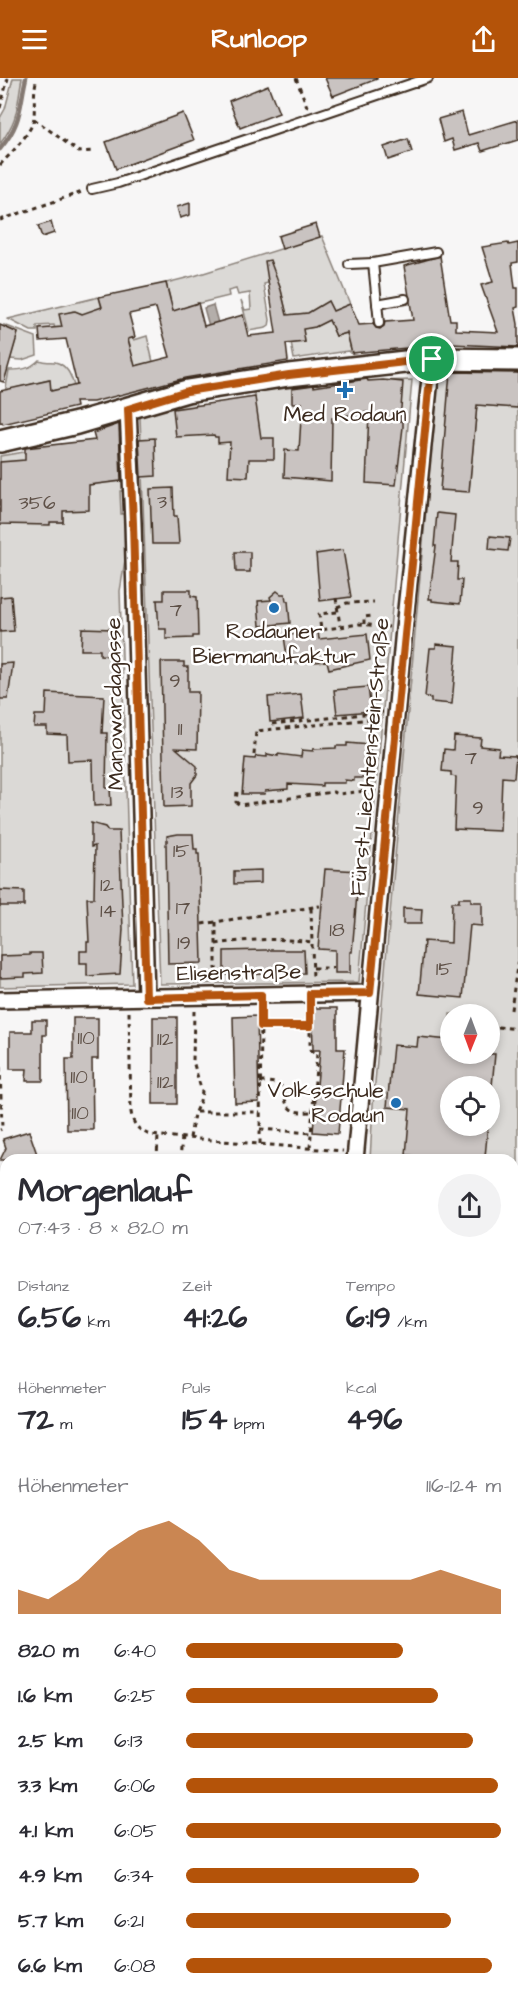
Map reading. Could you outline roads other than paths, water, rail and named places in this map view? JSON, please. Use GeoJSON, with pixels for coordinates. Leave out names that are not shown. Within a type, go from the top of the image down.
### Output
{"type":"FeatureCollection","features":[{"type":"Feature","properties":{"kind":"main road"},"geometry":{"type":"LineString","coordinates":[[0,441],[77,423],[187,391],[289,375],[384,361],[518,360]]}},
{"type":"Feature","properties":{"kind":"street","name":"Fürst-Liechtenstein-Straße"},"geometry":{"type":"LineString","coordinates":[[355,1154],[404,629],[432,359]]}},
{"type":"Feature","properties":{"kind":"street","name":"Manowardagasse"},"geometry":{"type":"LineString","coordinates":[[128,409],[146,998]]}},
{"type":"Feature","properties":{"kind":"street","name":"Elisenstraße"},"geometry":{"type":"LineString","coordinates":[[0,1000],[370,993]]}},
{"type":"Feature","properties":{"kind":"lane"},"geometry":{"type":"LineString","coordinates":[[92,189],[118,183],[428,78]]}},
{"type":"Feature","properties":{"kind":"lane"},"geometry":{"type":"LineString","coordinates":[[349,264],[373,263],[436,252]]}},
{"type":"Feature","properties":{"kind":"lane"},"geometry":{"type":"LineString","coordinates":[[373,263],[379,323]]}},
{"type":"Feature","properties":{"kind":"lane"},"geometry":{"type":"LineString","coordinates":[[377,304],[405,299]]}},
{"type":"Feature","properties":{"kind":"waterway"},"geometry":{"type":"LineString","coordinates":[[0,149],[16,123],[26,78]]}},
{"type":"Feature","properties":{"kind":"place","name":"Med Rodaun"},"geometry":{"type":"Point","coordinates":[345,390]}},
{"type":"Feature","properties":{"kind":"place","name":"Rodauner Biermanufaktur"},"geometry":{"type":"Point","coordinates":[274,608]}},
{"type":"Feature","properties":{"kind":"place","name":"Volksschule Rodaun"},"geometry":{"type":"Point","coordinates":[396,1103]}}]}
